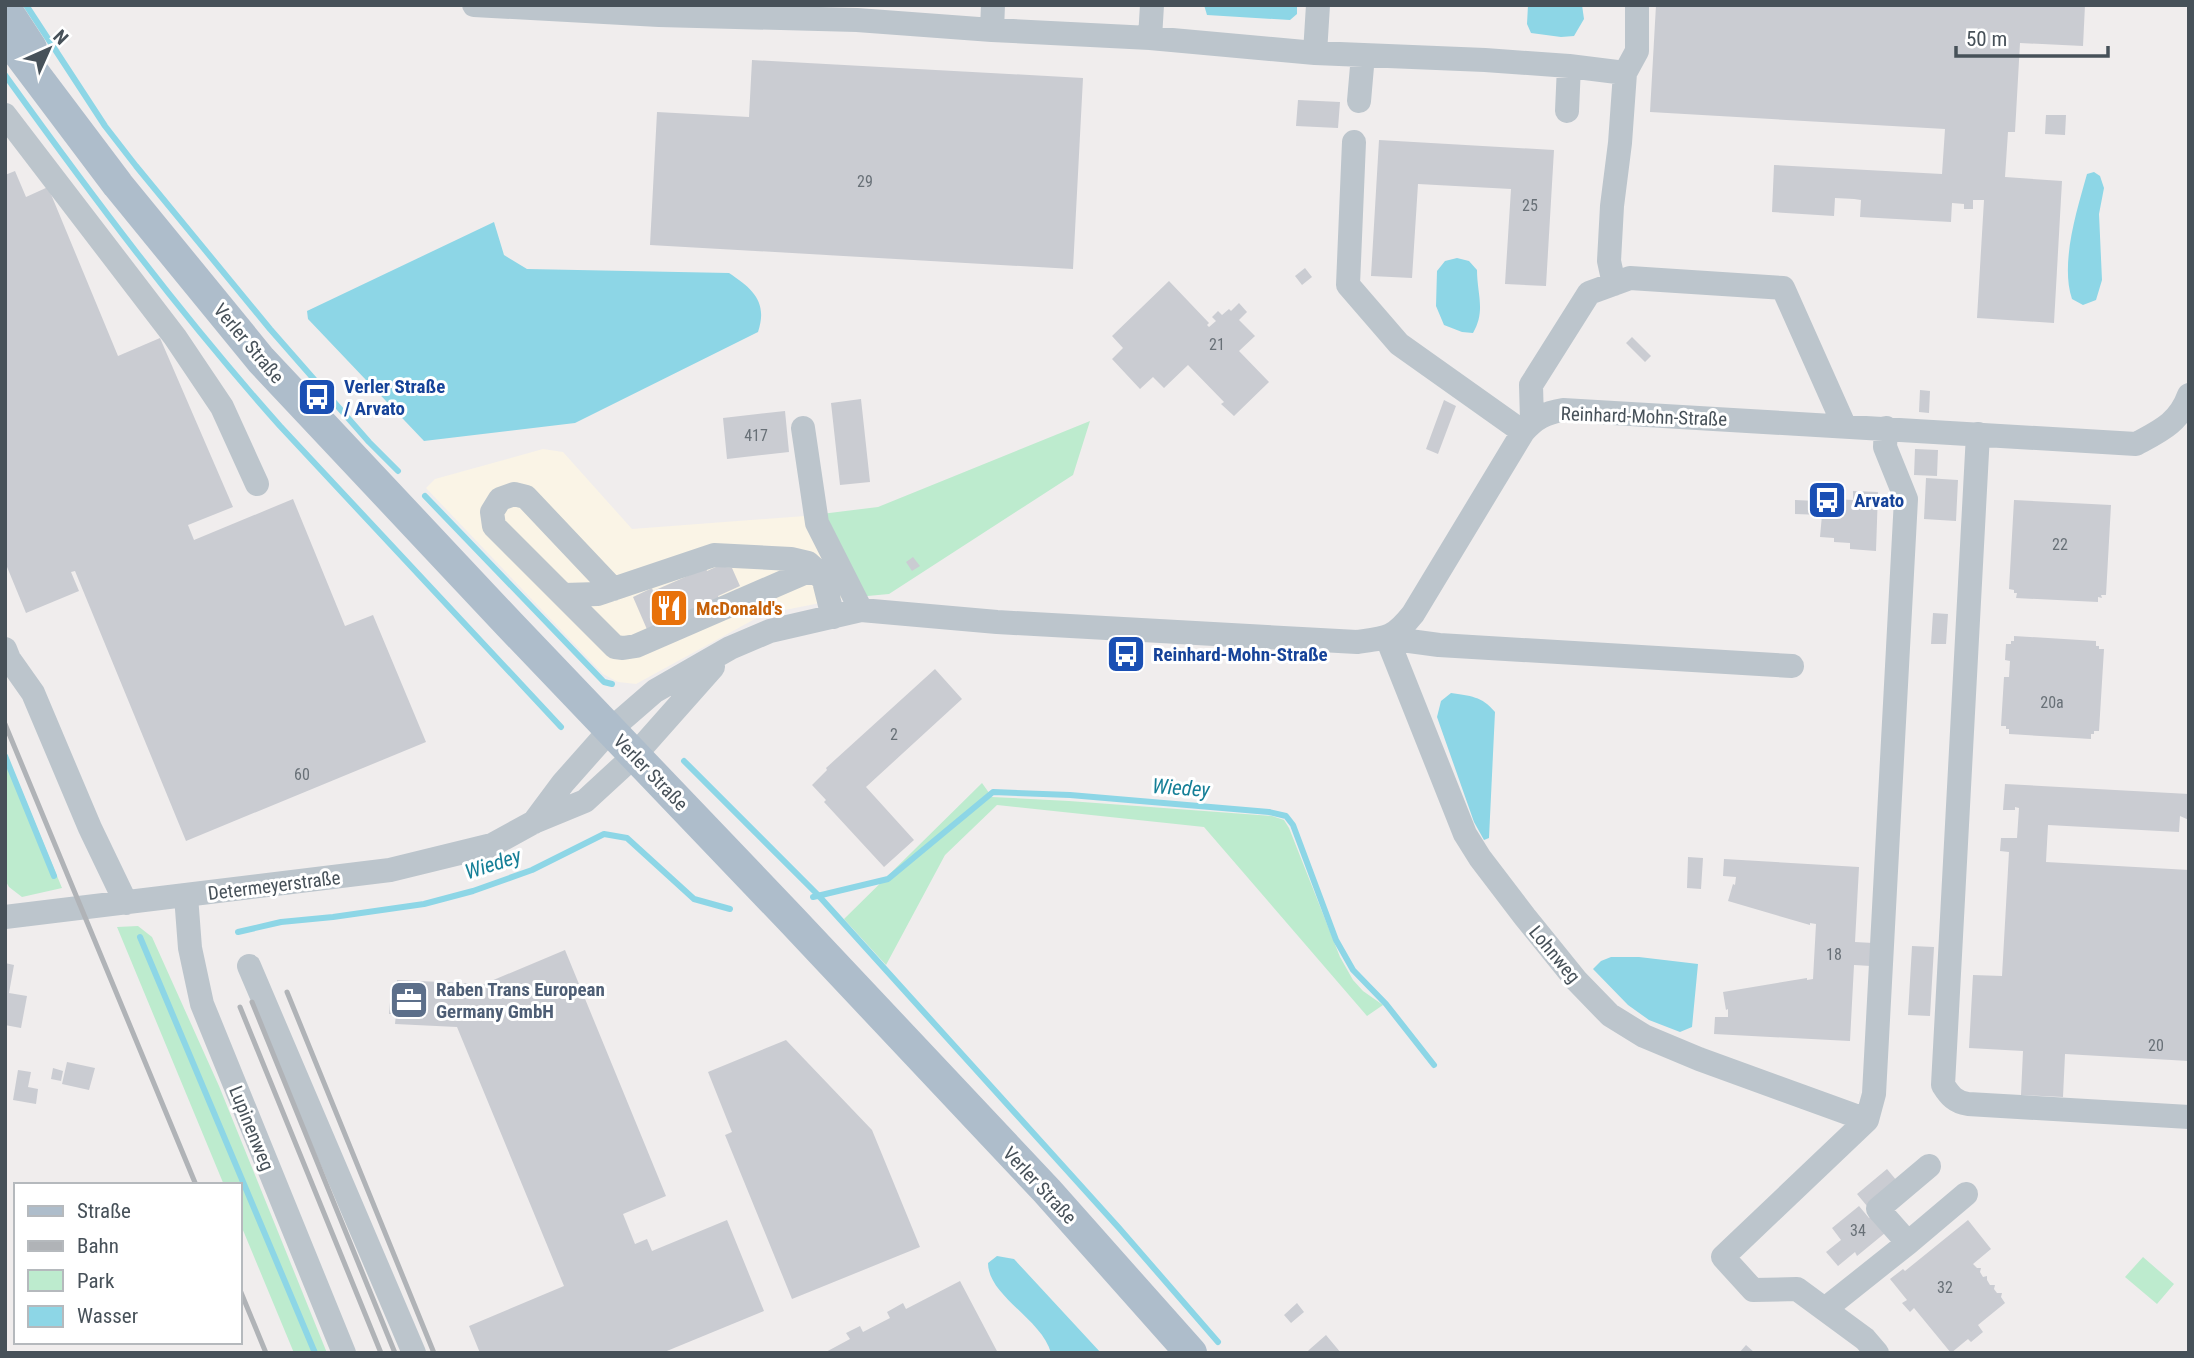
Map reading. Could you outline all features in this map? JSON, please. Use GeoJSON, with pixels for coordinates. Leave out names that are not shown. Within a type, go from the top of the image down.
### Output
{"type":"FeatureCollection","features":[{"type":"Feature","properties":{"kind":"main road","name":"Verler Straße"},"geometry":{"type":"LineString","coordinates":[[5,8],[118,185]]}},
{"type":"Feature","properties":{"kind":"main road","name":"Verler Straße"},"geometry":{"type":"LineString","coordinates":[[5,35],[118,185],[261,360],[1046,1191],[1191,1353]]}},
{"type":"Feature","properties":{"kind":"street"},"geometry":{"type":"LineString","coordinates":[[474,5],[659,15],[857,20],[1150,38],[1315,53],[1569,66],[1625,73]]}},
{"type":"Feature","properties":{"kind":"street"},"geometry":{"type":"LineString","coordinates":[[992,30],[993,5]]}},
{"type":"Feature","properties":{"kind":"street"},"geometry":{"type":"LineString","coordinates":[[1150,38],[1152,5]]}},
{"type":"Feature","properties":{"kind":"street"},"geometry":{"type":"LineString","coordinates":[[1315,53],[1318,5]]}},
{"type":"Feature","properties":{"kind":"street"},"geometry":{"type":"LineString","coordinates":[[1614,284],[1609,261],[1611,220],[1625,73],[1637,51],[1637,5]]}},
{"type":"Feature","properties":{"kind":"street"},"geometry":{"type":"LineString","coordinates":[[1359,100],[1363,55]]}},
{"type":"Feature","properties":{"kind":"street"},"geometry":{"type":"LineString","coordinates":[[1567,111],[1569,66]]}},
{"type":"Feature","properties":{"kind":"street"},"geometry":{"type":"LineString","coordinates":[[5,115],[175,337],[222,407],[257,485]]}},
{"type":"Feature","properties":{"kind":"street"},"geometry":{"type":"LineString","coordinates":[[1354,142],[1348,285],[1399,344],[1528,427]]}},
{"type":"Feature","properties":{"kind":"street"},"geometry":{"type":"LineString","coordinates":[[1387,638],[1402,628],[1413,614],[1528,427],[1531,385],[1589,293],[1630,278],[1783,288],[1844,425]]}},
{"type":"Feature","properties":{"kind":"street","name":"Reinhard-Mohn-Straße"},"geometry":{"type":"LineString","coordinates":[[1528,427],[1547,413],[1563,410],[2136,444],[2168,427],[2189,395]]}},
{"type":"Feature","properties":{"kind":"street"},"geometry":{"type":"LineString","coordinates":[[803,428],[817,523],[861,610]]}},
{"type":"Feature","properties":{"kind":"street"},"geometry":{"type":"LineString","coordinates":[[1877,1353],[1865,1339],[1797,1289],[1754,1290],[1723,1257],[1867,1120],[1874,1094],[1906,499],[1885,447],[1886,428]]}},
{"type":"Feature","properties":{"kind":"street"},"geometry":{"type":"LineString","coordinates":[[1978,434],[1943,1085],[1958,1103],[2189,1116]]}},
{"type":"Feature","properties":{"kind":"street"},"geometry":{"type":"LineString","coordinates":[[613,589],[526,497],[514,494],[500,499],[492,512],[494,526],[615,647],[636,646],[804,573],[818,572]]}},
{"type":"Feature","properties":{"kind":"street"},"geometry":{"type":"LineString","coordinates":[[564,595],[598,594],[714,555],[791,559],[808,563],[818,572],[824,581],[833,617]]}},
{"type":"Feature","properties":{"kind":"street"},"geometry":{"type":"LineString","coordinates":[[610,730],[654,691],[730,648],[770,631],[861,610],[997,622],[1357,642],[1387,638],[1439,645],[1792,666]]}},
{"type":"Feature","properties":{"kind":"street","name":"Lohnweg"},"geometry":{"type":"LineString","coordinates":[[1387,638],[1465,834],[1480,858],[1576,981],[1610,1015],[1644,1036],[1699,1059],[1867,1120]]}},
{"type":"Feature","properties":{"kind":"street"},"geometry":{"type":"LineString","coordinates":[[635,755],[730,648]]}},
{"type":"Feature","properties":{"kind":"street"},"geometry":{"type":"LineString","coordinates":[[5,649],[33,693],[90,828],[126,903]]}},
{"type":"Feature","properties":{"kind":"street","name":"Determeyerstraße"},"geometry":{"type":"LineString","coordinates":[[534,822],[563,783],[610,730]]}},
{"type":"Feature","properties":{"kind":"street","name":"Determeyerstraße"},"geometry":{"type":"LineString","coordinates":[[5,917],[390,870],[492,845],[534,822],[585,801],[635,755]]}},
{"type":"Feature","properties":{"kind":"street","name":"Lupinenweg"},"geometry":{"type":"LineString","coordinates":[[186,896],[191,948],[202,1004],[344,1353]]}},
{"type":"Feature","properties":{"kind":"street"},"geometry":{"type":"LineString","coordinates":[[249,966],[414,1353]]}},
{"type":"Feature","properties":{"kind":"street"},"geometry":{"type":"LineString","coordinates":[[1908,1243],[1878,1209],[1929,1166]]}},
{"type":"Feature","properties":{"kind":"street"},"geometry":{"type":"LineString","coordinates":[[1825,1309],[1966,1195]]}},
{"type":"Feature","properties":{"kind":"shaded area"},"geometry":{"type":"Polygon","coordinates":[[[543,449],[563,452],[632,529],[805,516],[846,598],[764,614],[636,684],[618,682],[603,674],[426,488],[435,479],[543,449]]]}},
{"type":"Feature","properties":{"kind":"green space"},"geometry":{"type":"Polygon","coordinates":[[[1090,421],[1073,475],[889,594],[846,598],[805,516],[878,507],[1090,421]]]}},
{"type":"Feature","properties":{"kind":"green space"},"geometry":{"type":"Polygon","coordinates":[[[5,750],[62,888],[22,897],[9,887],[5,880],[5,750]]]}},
{"type":"Feature","properties":{"kind":"green space"},"geometry":{"type":"Polygon","coordinates":[[[982,783],[992,797],[1272,816],[1284,820],[1340,957],[1353,980],[1383,1005],[1367,1016],[1204,827],[997,805],[945,855],[886,965],[844,919],[982,783]]]}},
{"type":"Feature","properties":{"kind":"green space"},"geometry":{"type":"Polygon","coordinates":[[[138,926],[152,937],[219,1086],[327,1353],[294,1353],[242,1228],[242,1183],[223,1183],[117,927],[138,926]]]}},
{"type":"Feature","properties":{"kind":"green space"},"geometry":{"type":"Polygon","coordinates":[[[2143,1257],[2174,1284],[2157,1304],[2125,1277],[2143,1257]]]}},
{"type":"Feature","properties":{"kind":"water"},"geometry":{"type":"Polygon","coordinates":[[[1204,5],[1297,5],[1297,14],[1290,20],[1207,15],[1204,5]]]}},
{"type":"Feature","properties":{"kind":"water"},"geometry":{"type":"Polygon","coordinates":[[[1528,5],[1582,5],[1584,19],[1574,36],[1531,33],[1527,24],[1528,5]]]}},
{"type":"Feature","properties":{"kind":"water"},"geometry":{"type":"Polygon","coordinates":[[[2094,172],[2100,176],[2104,188],[2099,214],[2102,280],[2096,300],[2083,305],[2072,299],[2069,253],[2087,174],[2094,172]]]}},
{"type":"Feature","properties":{"kind":"water"},"geometry":{"type":"Polygon","coordinates":[[[494,222],[504,255],[527,269],[729,273],[751,291],[760,304],[761,322],[758,332],[575,423],[424,441],[308,319],[307,311],[494,222]]]}},
{"type":"Feature","properties":{"kind":"water"},"geometry":{"type":"Polygon","coordinates":[[[1457,258],[1469,261],[1477,270],[1480,310],[1473,333],[1444,325],[1436,306],[1437,271],[1445,261],[1457,258]]]}},
{"type":"Feature","properties":{"kind":"water"},"geometry":{"type":"Polygon","coordinates":[[[1451,693],[1480,700],[1495,712],[1489,838],[1484,840],[1474,822],[1437,717],[1441,701],[1451,693]]]}},
{"type":"Feature","properties":{"kind":"water"},"geometry":{"type":"Polygon","coordinates":[[[1611,957],[1639,957],[1698,964],[1692,1027],[1680,1032],[1649,1020],[1628,1005],[1593,969],[1601,961],[1611,957]]]}},
{"type":"Feature","properties":{"kind":"water"},"geometry":{"type":"Polygon","coordinates":[[[997,1256],[1014,1259],[1101,1353],[1051,1353],[1037,1329],[1006,1297],[990,1275],[988,1263],[997,1256]]]}},
{"type":"Feature","properties":{"kind":"building"},"geometry":{"type":"Polygon","coordinates":[[[1656,5],[2085,5],[2083,46],[2020,43],[2015,132],[2008,132],[2005,177],[2062,181],[2054,323],[1977,318],[1984,200],[1973,200],[1973,209],[1964,209],[1964,204],[1952,203],[1951,222],[1860,217],[1861,200],[1854,199],[1835,198],[1834,216],[1772,212],[1774,165],[1942,174],[1945,129],[1650,112],[1656,5]]]}},
{"type":"Feature","properties":{"kind":"building"},"geometry":{"type":"Polygon","coordinates":[[[752,60],[1083,78],[1073,269],[650,245],[657,112],[749,117],[752,60]]]}},
{"type":"Feature","properties":{"kind":"building"},"geometry":{"type":"Polygon","coordinates":[[[1298,100],[1340,102],[1338,128],[1296,126],[1298,100]]]}},
{"type":"Feature","properties":{"kind":"building"},"geometry":{"type":"Polygon","coordinates":[[[2046,115],[2066,115],[2065,135],[2045,134],[2046,115]]]}},
{"type":"Feature","properties":{"kind":"building"},"geometry":{"type":"Polygon","coordinates":[[[1379,140],[1554,150],[1546,286],[1505,284],[1511,189],[1418,184],[1412,278],[1371,276],[1379,140]]]}},
{"type":"Feature","properties":{"kind":"building"},"geometry":{"type":"Polygon","coordinates":[[[15,171],[26,197],[48,187],[118,356],[160,338],[233,507],[188,525],[194,540],[293,499],[345,626],[373,615],[426,742],[186,841],[75,571],[71,572],[79,591],[26,613],[5,562],[5,175],[15,171]]]}},
{"type":"Feature","properties":{"kind":"building"},"geometry":{"type":"Polygon","coordinates":[[[1305,268],[1312,277],[1302,285],[1295,276],[1305,268]]]}},
{"type":"Feature","properties":{"kind":"building"},"geometry":{"type":"Polygon","coordinates":[[[1169,281],[1209,323],[1209,327],[1216,321],[1212,317],[1218,311],[1222,315],[1239,303],[1247,312],[1239,320],[1255,336],[1239,351],[1269,382],[1234,416],[1188,365],[1164,388],[1153,377],[1140,389],[1112,359],[1123,348],[1112,336],[1169,281]]]}},
{"type":"Feature","properties":{"kind":"building"},"geometry":{"type":"Polygon","coordinates":[[[1632,337],[1651,356],[1645,362],[1626,343],[1632,337]]]}},
{"type":"Feature","properties":{"kind":"building"},"geometry":{"type":"Polygon","coordinates":[[[1920,390],[1930,391],[1929,413],[1919,412],[1920,390]]]}},
{"type":"Feature","properties":{"kind":"building"},"geometry":{"type":"Polygon","coordinates":[[[861,399],[870,482],[840,485],[831,403],[861,399]]]}},
{"type":"Feature","properties":{"kind":"building"},"geometry":{"type":"Polygon","coordinates":[[[1444,400],[1456,406],[1438,454],[1426,449],[1444,400]]]}},
{"type":"Feature","properties":{"kind":"building"},"geometry":{"type":"Polygon","coordinates":[[[785,411],[789,452],[727,459],[723,418],[785,411]]]}},
{"type":"Feature","properties":{"kind":"building"},"geometry":{"type":"Polygon","coordinates":[[[1915,449],[1938,450],[1937,476],[1914,475],[1915,449]]]}},
{"type":"Feature","properties":{"kind":"building"},"geometry":{"type":"Polygon","coordinates":[[[1926,478],[1958,480],[1956,521],[1924,519],[1926,478]]]}},
{"type":"Feature","properties":{"kind":"building"},"geometry":{"type":"Polygon","coordinates":[[[1853,491],[1878,492],[1876,551],[1850,549],[1850,543],[1834,542],[1834,538],[1820,537],[1822,515],[1795,514],[1795,500],[1836,505],[1836,499],[1853,500],[1853,491]]]}},
{"type":"Feature","properties":{"kind":"building"},"geometry":{"type":"Polygon","coordinates":[[[2014,500],[2111,505],[2106,595],[2098,597],[2098,602],[2016,598],[2017,593],[2009,589],[2014,500]]]}},
{"type":"Feature","properties":{"kind":"building"},"geometry":{"type":"Polygon","coordinates":[[[913,557],[920,566],[912,571],[906,562],[913,557]]]}},
{"type":"Feature","properties":{"kind":"building","name":"McDonald's"},"geometry":{"type":"Polygon","coordinates":[[[718,566],[732,568],[740,586],[718,596],[720,600],[649,634],[633,597],[706,568],[707,571],[718,566]]]}},
{"type":"Feature","properties":{"kind":"building"},"geometry":{"type":"Polygon","coordinates":[[[1933,613],[1948,614],[1946,644],[1931,644],[1933,613]]]}},
{"type":"Feature","properties":{"kind":"building"},"geometry":{"type":"Polygon","coordinates":[[[2014,636],[2096,641],[2099,649],[2104,649],[2099,731],[2091,734],[2091,739],[2009,734],[2006,726],[2001,726],[2004,677],[2009,677],[2010,661],[2005,660],[2006,644],[2014,641],[2014,636]]]}},
{"type":"Feature","properties":{"kind":"building"},"geometry":{"type":"Polygon","coordinates":[[[935,669],[962,699],[866,787],[914,840],[884,867],[824,802],[826,800],[812,785],[826,768],[935,669]]]}},
{"type":"Feature","properties":{"kind":"building"},"geometry":{"type":"Polygon","coordinates":[[[2005,784],[2189,794],[2189,820],[2180,816],[2179,832],[2048,825],[2046,862],[2189,870],[2189,1061],[2065,1054],[2063,1097],[2021,1095],[2023,1051],[1969,1048],[1973,975],[2002,976],[2009,852],[2000,851],[2001,838],[2017,838],[2019,808],[2003,810],[2005,784]]]}},
{"type":"Feature","properties":{"kind":"building"},"geometry":{"type":"Polygon","coordinates":[[[1688,857],[1703,858],[1701,889],[1687,888],[1688,857]]]}},
{"type":"Feature","properties":{"kind":"building"},"geometry":{"type":"Polygon","coordinates":[[[1724,859],[1859,867],[1855,942],[1873,943],[1871,966],[1854,965],[1850,1041],[1714,1034],[1715,1017],[1728,1017],[1723,992],[1813,979],[1816,924],[1810,925],[1728,901],[1736,877],[1723,876],[1724,859]]]}},
{"type":"Feature","properties":{"kind":"building"},"geometry":{"type":"Polygon","coordinates":[[[1912,946],[1934,947],[1930,1016],[1908,1015],[1912,946]]]}},
{"type":"Feature","properties":{"kind":"building"},"geometry":{"type":"Polygon","coordinates":[[[565,950],[666,1196],[623,1214],[635,1244],[647,1239],[652,1251],[727,1220],[764,1311],[662,1353],[480,1353],[469,1326],[564,1286],[457,1027],[395,1024],[396,1014],[389,1014],[390,1002],[396,1002],[397,980],[484,984],[565,950]]]}},
{"type":"Feature","properties":{"kind":"building"},"geometry":{"type":"Polygon","coordinates":[[[5,963],[14,965],[9,993],[27,996],[21,1028],[5,1025],[5,963]]]}},
{"type":"Feature","properties":{"kind":"building"},"geometry":{"type":"Polygon","coordinates":[[[786,1040],[872,1130],[920,1247],[792,1299],[725,1135],[732,1132],[708,1072],[786,1040]]]}},
{"type":"Feature","properties":{"kind":"building"},"geometry":{"type":"Polygon","coordinates":[[[67,1062],[95,1068],[89,1090],[62,1084],[67,1062]]]}},
{"type":"Feature","properties":{"kind":"building"},"geometry":{"type":"Polygon","coordinates":[[[53,1068],[63,1071],[61,1081],[51,1079],[53,1068]]]}},
{"type":"Feature","properties":{"kind":"building"},"geometry":{"type":"Polygon","coordinates":[[[18,1070],[31,1072],[28,1087],[38,1089],[36,1104],[13,1100],[18,1070]]]}},
{"type":"Feature","properties":{"kind":"building"},"geometry":{"type":"Polygon","coordinates":[[[1887,1169],[1897,1181],[1867,1206],[1857,1194],[1887,1169]]]}},
{"type":"Feature","properties":{"kind":"building"},"geometry":{"type":"Polygon","coordinates":[[[1859,1206],[1869,1218],[1872,1216],[1885,1233],[1857,1256],[1855,1252],[1838,1266],[1826,1252],[1841,1240],[1832,1228],[1859,1206]]]}},
{"type":"Feature","properties":{"kind":"building"},"geometry":{"type":"Polygon","coordinates":[[[1968,1220],[1991,1249],[1973,1264],[1981,1268],[1983,1277],[1987,1276],[1990,1285],[1995,1285],[1997,1293],[2002,1293],[2001,1297],[2005,1303],[1978,1325],[1983,1332],[1971,1342],[1968,1339],[1951,1353],[1914,1308],[1910,1312],[1902,1303],[1907,1300],[1890,1279],[1903,1269],[1905,1271],[1968,1220]]]}},
{"type":"Feature","properties":{"kind":"building"},"geometry":{"type":"Polygon","coordinates":[[[960,1281],[998,1353],[824,1353],[850,1339],[846,1333],[860,1326],[863,1332],[890,1318],[887,1312],[903,1303],[906,1309],[960,1281]]]}},
{"type":"Feature","properties":{"kind":"building"},"geometry":{"type":"Polygon","coordinates":[[[1297,1303],[1304,1312],[1291,1323],[1284,1315],[1297,1303]]]}},
{"type":"Feature","properties":{"kind":"building"},"geometry":{"type":"Polygon","coordinates":[[[1326,1335],[1341,1353],[1306,1353],[1310,1349],[1326,1335]]]}},
{"type":"Feature","properties":{"kind":"building"},"geometry":{"type":"Polygon","coordinates":[[[1746,1345],[1755,1353],[1739,1353],[1746,1345]]]}},
{"type":"Feature","properties":{"kind":"waterway"},"geometry":{"type":"LineString","coordinates":[[26,5],[105,126],[136,166],[270,329],[369,442],[398,471]]}},
{"type":"Feature","properties":{"kind":"waterway"},"geometry":{"type":"LineString","coordinates":[[5,75],[138,254],[243,384],[561,727]]}},
{"type":"Feature","properties":{"kind":"waterway"},"geometry":{"type":"LineString","coordinates":[[425,496],[604,682],[612,684]]}},
{"type":"Feature","properties":{"kind":"waterway","name":"Wiedey"},"geometry":{"type":"LineString","coordinates":[[5,756],[54,876]]}},
{"type":"Feature","properties":{"kind":"waterway"},"geometry":{"type":"LineString","coordinates":[[684,761],[818,895],[1119,1228],[1218,1342]]}},
{"type":"Feature","properties":{"kind":"waterway","name":"Wiedey"},"geometry":{"type":"LineString","coordinates":[[813,897],[888,879],[993,792],[1070,795],[1269,812],[1286,816],[1293,825],[1336,940],[1353,970],[1386,1004],[1434,1065]]}},
{"type":"Feature","properties":{"kind":"waterway","name":"Wiedey"},"geometry":{"type":"LineString","coordinates":[[238,932],[281,922],[424,904],[473,891],[532,870],[604,834],[627,838],[694,899],[730,909]]}},
{"type":"Feature","properties":{"kind":"waterway"},"geometry":{"type":"LineString","coordinates":[[140,937],[315,1353]]}},
{"type":"Feature","properties":{"kind":"railway"},"geometry":{"type":"LineString","coordinates":[[5,724],[195,1183]]}},
{"type":"Feature","properties":{"kind":"railway"},"geometry":{"type":"LineString","coordinates":[[287,992],[434,1353]]}},
{"type":"Feature","properties":{"kind":"railway"},"geometry":{"type":"LineString","coordinates":[[252,1002],[395,1353]]}},
{"type":"Feature","properties":{"kind":"railway"},"geometry":{"type":"LineString","coordinates":[[240,1007],[381,1353]]}},
{"type":"Feature","properties":{"kind":"railway"},"geometry":{"type":"LineString","coordinates":[[242,1295],[266,1353]]}},
{"type":"Feature","properties":{"kind":"place","name":"Verler Straße / Arvato"},"geometry":{"type":"Point","coordinates":[317,397]}},
{"type":"Feature","properties":{"kind":"place","name":"Arvato"},"geometry":{"type":"Point","coordinates":[1827,500]}},
{"type":"Feature","properties":{"kind":"place","name":"McDonald's"},"geometry":{"type":"Point","coordinates":[669,608]}},
{"type":"Feature","properties":{"kind":"place","name":"Reinhard-Mohn-Straße"},"geometry":{"type":"Point","coordinates":[1126,654]}},
{"type":"Feature","properties":{"kind":"place","name":"Raben Trans European Germany GmbH"},"geometry":{"type":"Point","coordinates":[409,1000]}}]}
